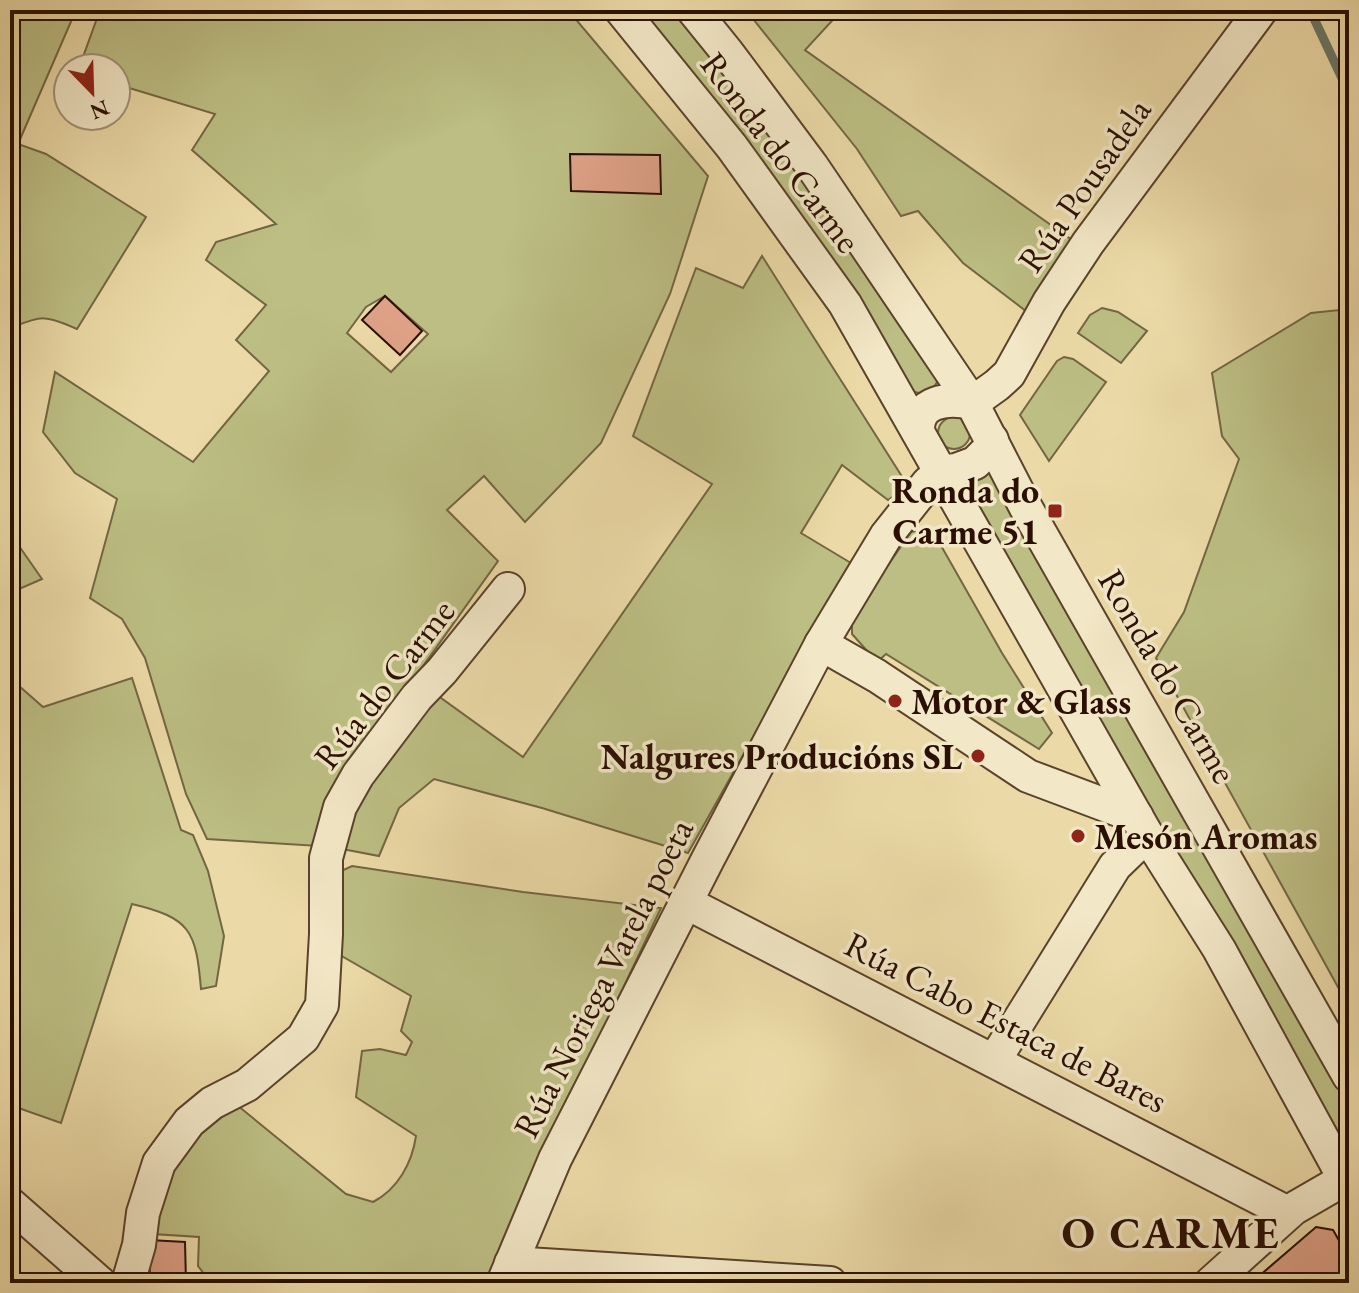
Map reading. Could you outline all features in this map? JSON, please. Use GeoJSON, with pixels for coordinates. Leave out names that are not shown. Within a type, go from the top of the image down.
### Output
{"type":"FeatureCollection","features":[{"type":"Feature","properties":{"kind":"street","name":"Ronda do Carme"},"geometry":{"type":"LineString","coordinates":[[621,10],[732,147],[845,304],[1142,826],[1219,949],[1346,1171]]}},
{"type":"Feature","properties":{"kind":"street","name":"Ronda do Carme"},"geometry":{"type":"LineString","coordinates":[[693,10],[812,166],[972,403],[1033,520],[1349,1076]]}},
{"type":"Feature","properties":{"kind":"street","name":"Rúa Pousadela"},"geometry":{"type":"LineString","coordinates":[[972,403],[1009,374],[1049,302],[1088,243],[1261,10]]}},
{"type":"Feature","properties":{"kind":"street"},"geometry":{"type":"LineString","coordinates":[[918,431],[917,420],[926,408],[944,399],[972,403]]}},
{"type":"Feature","properties":{"kind":"street"},"geometry":{"type":"LineString","coordinates":[[940,472],[975,463],[988,450],[992,440]]}},
{"type":"Feature","properties":{"kind":"street","name":"Rúa Noriega Varela poeta"},"geometry":{"type":"LineString","coordinates":[[507,1273],[555,1159],[821,644],[886,536],[940,472]]}},
{"type":"Feature","properties":{"kind":"street","name":"Rúa do Carme"},"geometry":{"type":"LineString","coordinates":[[128,1283],[139,1245],[143,1213],[159,1163],[189,1122],[212,1103],[247,1085],[303,1038],[322,1005],[326,858],[346,796],[358,775],[417,697],[508,589]]}},
{"type":"Feature","properties":{"kind":"street"},"geometry":{"type":"LineString","coordinates":[[821,644],[877,676],[1028,776],[1142,826],[994,1061]]}},
{"type":"Feature","properties":{"kind":"street","name":"Rúa Cabo Estaca de Bares"},"geometry":{"type":"LineString","coordinates":[[687,903],[1288,1213]]}},
{"type":"Feature","properties":{"kind":"street"},"geometry":{"type":"LineString","coordinates":[[1211,1283],[1288,1213],[1346,1171]]}},
{"type":"Feature","properties":{"kind":"street"},"geometry":{"type":"LineString","coordinates":[[10,1204],[100,1283]]}},
{"type":"Feature","properties":{"kind":"street"},"geometry":{"type":"LineString","coordinates":[[507,1273],[830,1283]]}},
{"type":"Feature","properties":{"kind":"green space"},"geometry":{"type":"Polygon","coordinates":[[[10,10],[76,10],[58,52],[52,52],[52,65],[18,144],[46,154],[146,217],[77,329],[43,318],[10,328],[10,10]]]}},
{"type":"Feature","properties":{"kind":"green space"},"geometry":{"type":"Polygon","coordinates":[[[100,10],[204,10],[218,14],[219,10],[568,10],[708,176],[670,294],[601,443],[525,522],[484,476],[447,510],[498,561],[324,805],[319,846],[207,839],[186,794],[145,658],[122,619],[90,598],[117,499],[75,473],[43,432],[55,372],[193,462],[269,371],[236,340],[266,305],[206,260],[216,242],[276,224],[192,150],[215,114],[132,89],[132,52],[85,52],[100,10]],[[385,296],[366,307],[347,333],[391,372],[428,334],[385,296]]]}},
{"type":"Feature","properties":{"kind":"green space"},"geometry":{"type":"Polygon","coordinates":[[[633,10],[679,10],[754,103],[939,379],[934,387],[923,394],[911,391],[633,10]]]}},
{"type":"Feature","properties":{"kind":"green space"},"geometry":{"type":"Polygon","coordinates":[[[746,10],[842,10],[805,50],[1079,245],[1031,315],[963,263],[918,211],[901,216],[857,149],[746,10]]]}},
{"type":"Feature","properties":{"kind":"green space"},"geometry":{"type":"Polygon","coordinates":[[[762,256],[908,486],[888,500],[842,465],[801,533],[851,563],[688,853],[434,779],[399,808],[379,856],[337,848],[354,798],[434,693],[523,757],[712,484],[633,436],[696,268],[743,288],[762,256]]]}},
{"type":"Feature","properties":{"kind":"green space"},"geometry":{"type":"Polygon","coordinates":[[[1102,308],[1118,312],[1147,331],[1121,363],[1078,333],[1090,315],[1102,308]]]}},
{"type":"Feature","properties":{"kind":"green space"},"geometry":{"type":"Polygon","coordinates":[[[1349,309],[1349,1007],[1156,658],[1184,612],[1239,459],[1222,436],[1212,373],[1311,313],[1349,309]]]}},
{"type":"Feature","properties":{"kind":"green space"},"geometry":{"type":"Polygon","coordinates":[[[1064,357],[1073,359],[1106,382],[1049,461],[1020,415],[1057,361],[1064,357]]]}},
{"type":"Feature","properties":{"kind":"green space"},"geometry":{"type":"Polygon","coordinates":[[[954,417],[966,421],[970,433],[966,445],[954,449],[942,445],[938,433],[942,421],[954,417]]]}},
{"type":"Feature","properties":{"kind":"green space"},"geometry":{"type":"Polygon","coordinates":[[[989,471],[1349,1089],[1347,1135],[1334,1135],[967,495],[972,478],[989,471]]]}},
{"type":"Feature","properties":{"kind":"green space"},"geometry":{"type":"Polygon","coordinates":[[[931,528],[1052,733],[1039,749],[886,654],[877,662],[852,634],[852,617],[911,532],[931,528]]]}},
{"type":"Feature","properties":{"kind":"green space"},"geometry":{"type":"Polygon","coordinates":[[[10,533],[42,579],[10,593],[10,533]]]}},
{"type":"Feature","properties":{"kind":"green space"},"geometry":{"type":"Polygon","coordinates":[[[10,678],[43,707],[132,678],[181,830],[193,835],[208,871],[224,936],[216,986],[201,989],[193,940],[187,930],[167,915],[132,904],[61,1123],[10,1105],[10,678]]]}},
{"type":"Feature","properties":{"kind":"green space"},"geometry":{"type":"Polygon","coordinates":[[[352,866],[523,892],[661,908],[572,1096],[489,1283],[211,1283],[198,1266],[199,1237],[153,1234],[178,1153],[232,1101],[346,1194],[373,1202],[382,1197],[397,1183],[411,1156],[416,1136],[356,1097],[362,1051],[380,1049],[406,1055],[412,1042],[401,1031],[411,996],[333,951],[337,873],[352,866]]]}},
{"type":"Feature","properties":{"kind":"building"},"geometry":{"type":"Polygon","coordinates":[[[570,154],[660,155],[661,194],[571,191],[570,154]]]}},
{"type":"Feature","properties":{"kind":"building"},"geometry":{"type":"Polygon","coordinates":[[[385,296],[422,331],[400,355],[362,320],[385,296]]]}},
{"type":"Feature","properties":{"kind":"building"},"geometry":{"type":"Polygon","coordinates":[[[1316,1227],[1333,1230],[1349,1258],[1349,1283],[1251,1283],[1316,1227]]]}},
{"type":"Feature","properties":{"kind":"building"},"geometry":{"type":"Polygon","coordinates":[[[149,1240],[185,1242],[186,1283],[150,1283],[149,1240]]]}},
{"type":"Feature","properties":{"kind":"waterway"},"geometry":{"type":"LineString","coordinates":[[1310,10],[1349,93]]}},
{"type":"Feature","properties":{"kind":"place","name":"Ronda do Carme 51"},"geometry":{"type":"Point","coordinates":[1055,511]}},
{"type":"Feature","properties":{"kind":"place","name":"Motor & Glass"},"geometry":{"type":"Point","coordinates":[895,701]}},
{"type":"Feature","properties":{"kind":"place","name":"Nalgures Producións SL"},"geometry":{"type":"Point","coordinates":[978,756]}},
{"type":"Feature","properties":{"kind":"place","name":"Mesón Aromas"},"geometry":{"type":"Point","coordinates":[1078,836]}},
{"type":"Feature","properties":{"kind":"district","name":"O CARME"},"geometry":{"type":"Point","coordinates":[1171,1232]}}]}
